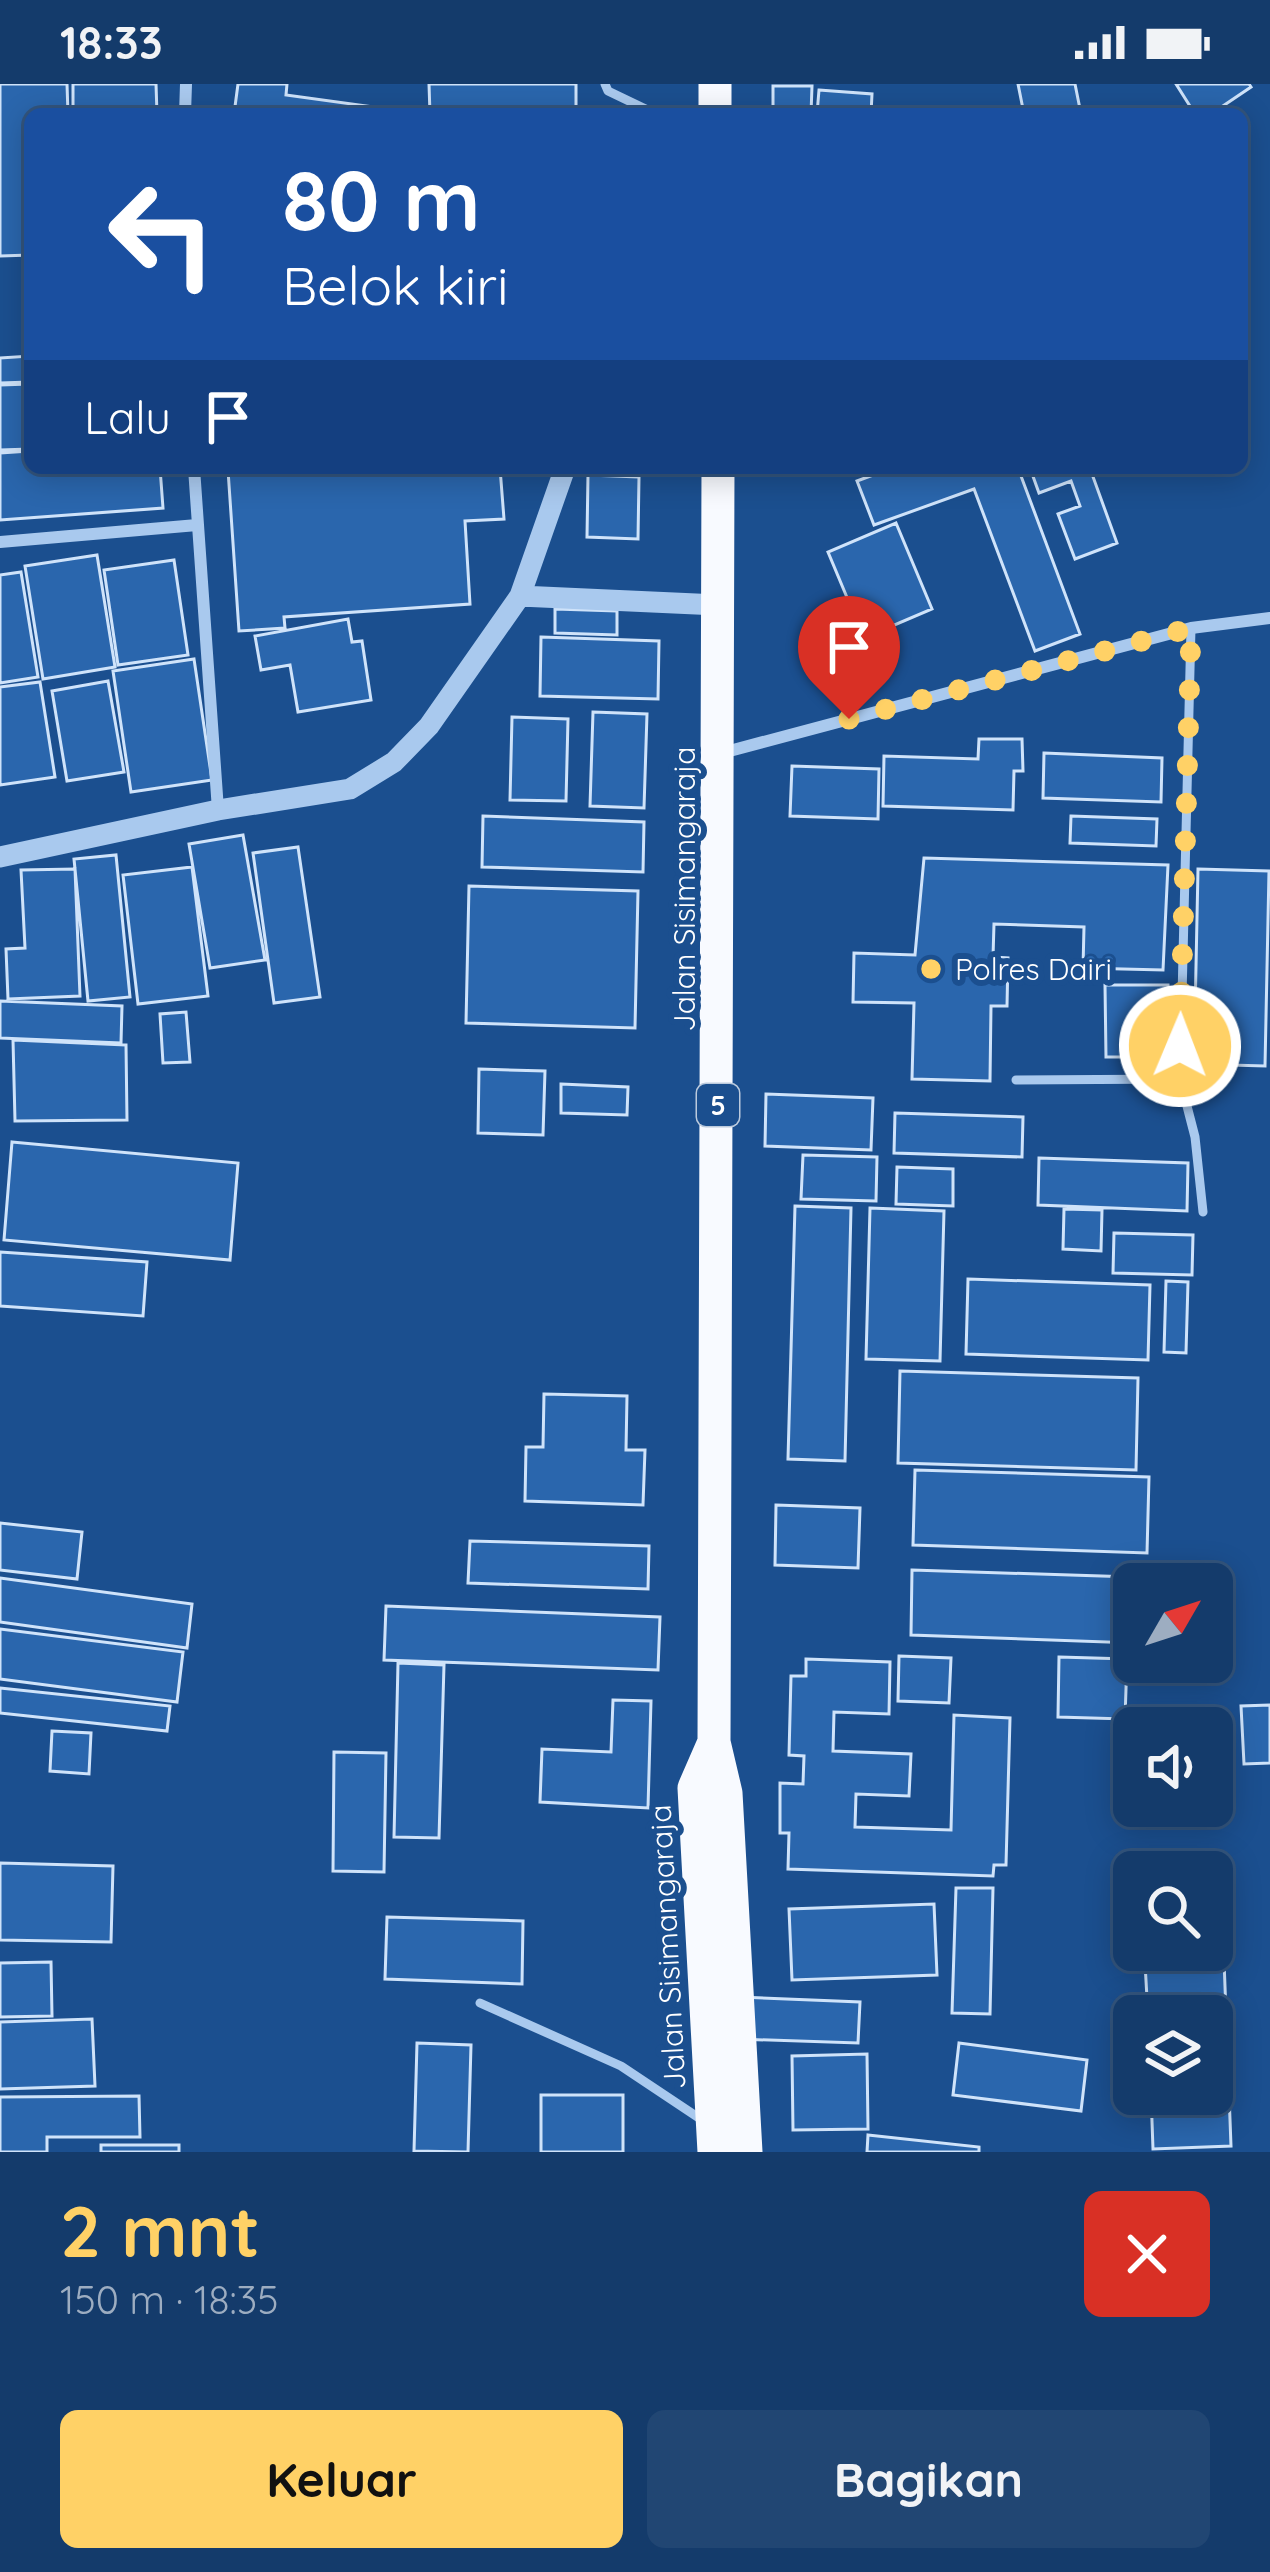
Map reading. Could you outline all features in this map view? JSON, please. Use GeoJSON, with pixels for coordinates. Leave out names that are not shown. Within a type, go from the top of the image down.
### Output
{"type":"FeatureCollection","features":[{"type":"Feature","properties":{"kind":"highway","name":"Jalan Sisimangaraja"},"geometry":{"type":"LineString","coordinates":[[718,474],[721,753],[714,1742],[694,1788],[730,2141]]}},
{"type":"Feature","properties":{"kind":"street"},"geometry":{"type":"LineString","coordinates":[[194,474],[218,810]]}},
{"type":"Feature","properties":{"kind":"street"},"geometry":{"type":"LineString","coordinates":[[0,857],[218,810],[350,789],[394,762],[429,726],[520,596],[563,474]]}},
{"type":"Feature","properties":{"kind":"street"},"geometry":{"type":"LineString","coordinates":[[0,542],[197,525]]}},
{"type":"Feature","properties":{"kind":"street"},"geometry":{"type":"LineString","coordinates":[[520,596],[718,605]]}},
{"type":"Feature","properties":{"kind":"street"},"geometry":{"type":"LineString","coordinates":[[721,753],[1191,628],[1270,618]]}},
{"type":"Feature","properties":{"kind":"lane"},"geometry":{"type":"LineString","coordinates":[[605,84],[641,108]]}},
{"type":"Feature","properties":{"kind":"lane"},"geometry":{"type":"LineString","coordinates":[[1191,628],[1180,1079],[1195,1137],[1203,1212]]}},
{"type":"Feature","properties":{"kind":"lane"},"geometry":{"type":"LineString","coordinates":[[1016,1080],[1180,1079]]}},
{"type":"Feature","properties":{"kind":"lane"},"geometry":{"type":"LineString","coordinates":[[480,2003],[621,2066],[730,2141]]}},
{"type":"Feature","properties":{"kind":"building"},"geometry":{"type":"Polygon","coordinates":[[[0,84],[67,84],[68,108],[24,108],[24,255],[0,256],[0,84]]]}},
{"type":"Feature","properties":{"kind":"building"},"geometry":{"type":"Polygon","coordinates":[[[73,84],[156,84],[157,108],[73,108],[73,84]]]}},
{"type":"Feature","properties":{"kind":"building"},"geometry":{"type":"Polygon","coordinates":[[[238,84],[287,84],[286,95],[381,108],[235,108],[238,84]]]}},
{"type":"Feature","properties":{"kind":"building"},"geometry":{"type":"Polygon","coordinates":[[[429,84],[576,84],[576,108],[430,108],[429,84]]]}},
{"type":"Feature","properties":{"kind":"building"},"geometry":{"type":"Polygon","coordinates":[[[1018,84],[1075,84],[1080,108],[1023,108],[1018,84]]]}},
{"type":"Feature","properties":{"kind":"building"},"geometry":{"type":"Polygon","coordinates":[[[1176,84],[1251,87],[1220,108],[1191,108],[1176,84]]]}},
{"type":"Feature","properties":{"kind":"building"},"geometry":{"type":"Polygon","coordinates":[[[773,86],[812,86],[811,108],[773,108],[773,86]]]}},
{"type":"Feature","properties":{"kind":"building"},"geometry":{"type":"Polygon","coordinates":[[[819,90],[872,94],[871,108],[818,108],[819,90]]]}},
{"type":"Feature","properties":{"kind":"building"},"geometry":{"type":"Polygon","coordinates":[[[24,356],[24,382],[0,383],[0,358],[24,356]]]}},
{"type":"Feature","properties":{"kind":"building"},"geometry":{"type":"Polygon","coordinates":[[[24,384],[24,449],[0,450],[0,385],[24,384]]]}},
{"type":"Feature","properties":{"kind":"building"},"geometry":{"type":"Polygon","coordinates":[[[24,451],[24,474],[160,474],[163,508],[0,520],[0,453],[24,451]]]}},
{"type":"Feature","properties":{"kind":"building"},"geometry":{"type":"Polygon","coordinates":[[[228,474],[500,474],[504,519],[465,521],[470,604],[284,617],[285,628],[239,631],[228,474]]]}},
{"type":"Feature","properties":{"kind":"building"},"geometry":{"type":"Polygon","coordinates":[[[876,474],[1020,474],[1080,634],[1035,651],[974,489],[874,525],[857,481],[876,474]]]}},
{"type":"Feature","properties":{"kind":"building"},"geometry":{"type":"Polygon","coordinates":[[[1032,474],[1092,474],[1117,543],[1075,559],[1058,514],[1080,506],[1071,481],[1039,493],[1032,474]]]}},
{"type":"Feature","properties":{"kind":"building"},"geometry":{"type":"Polygon","coordinates":[[[588,475],[639,477],[638,539],[587,537],[588,475]]]}},
{"type":"Feature","properties":{"kind":"building"},"geometry":{"type":"Polygon","coordinates":[[[896,523],[932,609],[864,638],[828,552],[896,523]]]}},
{"type":"Feature","properties":{"kind":"building"},"geometry":{"type":"Polygon","coordinates":[[[97,555],[115,667],[43,679],[25,566],[97,555]]]}},
{"type":"Feature","properties":{"kind":"building"},"geometry":{"type":"Polygon","coordinates":[[[174,560],[188,655],[118,665],[104,570],[174,560]]]}},
{"type":"Feature","properties":{"kind":"building"},"geometry":{"type":"Polygon","coordinates":[[[21,572],[38,677],[0,683],[0,575],[21,572]]]}},
{"type":"Feature","properties":{"kind":"building"},"geometry":{"type":"Polygon","coordinates":[[[555,609],[617,611],[617,635],[555,633],[555,609]]]}},
{"type":"Feature","properties":{"kind":"building"},"geometry":{"type":"Polygon","coordinates":[[[348,619],[352,642],[362,641],[371,700],[298,712],[290,665],[261,670],[255,636],[348,619]]]}},
{"type":"Feature","properties":{"kind":"building"},"geometry":{"type":"Polygon","coordinates":[[[541,637],[659,641],[658,699],[540,696],[541,637]]]}},
{"type":"Feature","properties":{"kind":"building"},"geometry":{"type":"Polygon","coordinates":[[[194,659],[212,780],[131,792],[113,671],[194,659]]]}},
{"type":"Feature","properties":{"kind":"building"},"geometry":{"type":"Polygon","coordinates":[[[108,681],[124,772],[67,781],[52,691],[108,681]]]}},
{"type":"Feature","properties":{"kind":"building"},"geometry":{"type":"Polygon","coordinates":[[[40,682],[55,777],[0,785],[0,687],[40,682]]]}},
{"type":"Feature","properties":{"kind":"building"},"geometry":{"type":"Polygon","coordinates":[[[593,712],[647,714],[644,808],[590,806],[593,712]]]}},
{"type":"Feature","properties":{"kind":"building"},"geometry":{"type":"Polygon","coordinates":[[[512,717],[568,719],[566,801],[510,800],[512,717]]]}},
{"type":"Feature","properties":{"kind":"building"},"geometry":{"type":"Polygon","coordinates":[[[979,739],[1022,739],[1023,771],[1014,771],[1013,810],[883,806],[884,756],[978,759],[979,739]]]}},
{"type":"Feature","properties":{"kind":"building"},"geometry":{"type":"Polygon","coordinates":[[[1044,753],[1162,758],[1161,802],[1043,798],[1044,753]]]}},
{"type":"Feature","properties":{"kind":"building"},"geometry":{"type":"Polygon","coordinates":[[[792,766],[879,769],[878,819],[790,816],[792,766]]]}},
{"type":"Feature","properties":{"kind":"building"},"geometry":{"type":"Polygon","coordinates":[[[483,816],[644,822],[643,872],[482,867],[483,816]]]}},
{"type":"Feature","properties":{"kind":"building"},"geometry":{"type":"Polygon","coordinates":[[[1071,816],[1157,819],[1156,846],[1070,843],[1071,816]]]}},
{"type":"Feature","properties":{"kind":"building"},"geometry":{"type":"Polygon","coordinates":[[[243,835],[265,960],[210,968],[189,844],[243,835]]]}},
{"type":"Feature","properties":{"kind":"building"},"geometry":{"type":"Polygon","coordinates":[[[298,847],[320,997],[274,1003],[253,853],[298,847]]]}},
{"type":"Feature","properties":{"kind":"building"},"geometry":{"type":"Polygon","coordinates":[[[116,855],[130,997],[88,1001],[74,859],[116,855]]]}},
{"type":"Feature","properties":{"kind":"building","name":"Polres Dairi"},"geometry":{"type":"Polygon","coordinates":[[[924,858],[1168,865],[1163,970],[1083,968],[1084,927],[994,924],[993,957],[1008,958],[1007,1006],[991,1006],[990,1081],[912,1079],[914,1003],[853,1002],[854,953],[915,955],[924,858]]]}},
{"type":"Feature","properties":{"kind":"building"},"geometry":{"type":"Polygon","coordinates":[[[192,867],[208,996],[138,1004],[123,875],[192,867]]]}},
{"type":"Feature","properties":{"kind":"building"},"geometry":{"type":"Polygon","coordinates":[[[75,869],[80,996],[8,999],[6,949],[25,948],[21,870],[75,869]]]}},
{"type":"Feature","properties":{"kind":"building"},"geometry":{"type":"Polygon","coordinates":[[[1198,869],[1269,871],[1265,1066],[1194,1064],[1198,869]]]}},
{"type":"Feature","properties":{"kind":"building"},"geometry":{"type":"Polygon","coordinates":[[[469,886],[638,891],[635,1028],[466,1023],[469,886]]]}},
{"type":"Feature","properties":{"kind":"building"},"geometry":{"type":"Polygon","coordinates":[[[1105,985],[1168,985],[1169,1057],[1106,1057],[1105,985]]]}},
{"type":"Feature","properties":{"kind":"building"},"geometry":{"type":"Polygon","coordinates":[[[0,1001],[122,1006],[121,1043],[0,1038],[0,1001]]]}},
{"type":"Feature","properties":{"kind":"building"},"geometry":{"type":"Polygon","coordinates":[[[186,1012],[190,1062],[163,1063],[160,1014],[186,1012]]]}},
{"type":"Feature","properties":{"kind":"building"},"geometry":{"type":"Polygon","coordinates":[[[13,1040],[126,1045],[127,1120],[15,1121],[13,1040]]]}},
{"type":"Feature","properties":{"kind":"building"},"geometry":{"type":"Polygon","coordinates":[[[479,1069],[545,1071],[543,1135],[478,1133],[479,1069]]]}},
{"type":"Feature","properties":{"kind":"building"},"geometry":{"type":"Polygon","coordinates":[[[561,1084],[628,1087],[627,1115],[561,1113],[561,1084]]]}},
{"type":"Feature","properties":{"kind":"building"},"geometry":{"type":"Polygon","coordinates":[[[766,1094],[873,1098],[871,1150],[765,1146],[766,1094]]]}},
{"type":"Feature","properties":{"kind":"building"},"geometry":{"type":"Polygon","coordinates":[[[895,1113],[1023,1117],[1022,1157],[894,1153],[895,1113]]]}},
{"type":"Feature","properties":{"kind":"building"},"geometry":{"type":"Polygon","coordinates":[[[12,1142],[238,1163],[230,1260],[4,1240],[12,1142]]]}},
{"type":"Feature","properties":{"kind":"building"},"geometry":{"type":"Polygon","coordinates":[[[803,1155],[877,1157],[876,1201],[801,1199],[803,1155]]]}},
{"type":"Feature","properties":{"kind":"building"},"geometry":{"type":"Polygon","coordinates":[[[1039,1158],[1188,1163],[1187,1211],[1038,1205],[1039,1158]]]}},
{"type":"Feature","properties":{"kind":"building"},"geometry":{"type":"Polygon","coordinates":[[[897,1167],[953,1169],[953,1206],[896,1204],[897,1167]]]}},
{"type":"Feature","properties":{"kind":"building"},"geometry":{"type":"Polygon","coordinates":[[[795,1206],[851,1208],[845,1461],[788,1459],[795,1206]]]}},
{"type":"Feature","properties":{"kind":"building"},"geometry":{"type":"Polygon","coordinates":[[[870,1208],[944,1211],[940,1361],[866,1359],[870,1208]]]}},
{"type":"Feature","properties":{"kind":"building"},"geometry":{"type":"Polygon","coordinates":[[[1064,1209],[1102,1210],[1101,1251],[1063,1249],[1064,1209]]]}},
{"type":"Feature","properties":{"kind":"building"},"geometry":{"type":"Polygon","coordinates":[[[1114,1233],[1193,1235],[1192,1275],[1113,1273],[1114,1233]]]}},
{"type":"Feature","properties":{"kind":"building"},"geometry":{"type":"Polygon","coordinates":[[[0,1252],[147,1262],[143,1316],[0,1306],[0,1252]]]}},
{"type":"Feature","properties":{"kind":"building"},"geometry":{"type":"Polygon","coordinates":[[[968,1279],[1150,1285],[1148,1360],[966,1354],[968,1279]]]}},
{"type":"Feature","properties":{"kind":"building"},"geometry":{"type":"Polygon","coordinates":[[[1166,1281],[1188,1282],[1186,1353],[1164,1352],[1166,1281]]]}},
{"type":"Feature","properties":{"kind":"building"},"geometry":{"type":"Polygon","coordinates":[[[900,1371],[1138,1378],[1136,1470],[898,1463],[900,1371]]]}},
{"type":"Feature","properties":{"kind":"building"},"geometry":{"type":"Polygon","coordinates":[[[544,1394],[627,1396],[626,1450],[645,1450],[643,1505],[525,1501],[526,1447],[543,1447],[544,1394]]]}},
{"type":"Feature","properties":{"kind":"building"},"geometry":{"type":"Polygon","coordinates":[[[915,1470],[1149,1477],[1147,1553],[913,1545],[915,1470]]]}},
{"type":"Feature","properties":{"kind":"building"},"geometry":{"type":"Polygon","coordinates":[[[776,1505],[860,1508],[858,1568],[775,1565],[776,1505]]]}},
{"type":"Feature","properties":{"kind":"building"},"geometry":{"type":"Polygon","coordinates":[[[0,1523],[82,1532],[77,1579],[0,1570],[0,1523]]]}},
{"type":"Feature","properties":{"kind":"building"},"geometry":{"type":"Polygon","coordinates":[[[470,1541],[649,1546],[648,1589],[468,1583],[470,1541]]]}},
{"type":"Feature","properties":{"kind":"building"},"geometry":{"type":"Polygon","coordinates":[[[912,1570],[1113,1576],[1113,1642],[911,1635],[912,1570]]]}},
{"type":"Feature","properties":{"kind":"building"},"geometry":{"type":"Polygon","coordinates":[[[0,1578],[192,1604],[187,1648],[0,1622],[0,1578]]]}},
{"type":"Feature","properties":{"kind":"building"},"geometry":{"type":"Polygon","coordinates":[[[386,1606],[660,1617],[658,1670],[384,1660],[386,1606]]]}},
{"type":"Feature","properties":{"kind":"building"},"geometry":{"type":"Polygon","coordinates":[[[0,1629],[183,1652],[177,1702],[0,1679],[0,1629]]]}},
{"type":"Feature","properties":{"kind":"building"},"geometry":{"type":"Polygon","coordinates":[[[899,1656],[951,1658],[949,1703],[898,1701],[899,1656]]]}},
{"type":"Feature","properties":{"kind":"building"},"geometry":{"type":"Polygon","coordinates":[[[1059,1657],[1113,1659],[1113,1683],[1126,1683],[1125,1707],[1113,1707],[1113,1719],[1058,1717],[1059,1657]]]}},
{"type":"Feature","properties":{"kind":"building"},"geometry":{"type":"Polygon","coordinates":[[[806,1659],[890,1662],[889,1714],[834,1712],[833,1751],[911,1754],[909,1796],[856,1794],[855,1827],[951,1830],[954,1715],[1010,1718],[1006,1865],[994,1865],[993,1876],[788,1869],[789,1833],[780,1833],[780,1783],[803,1784],[804,1756],[789,1755],[791,1676],[806,1676],[806,1659]]]}},
{"type":"Feature","properties":{"kind":"building"},"geometry":{"type":"Polygon","coordinates":[[[398,1663],[444,1665],[439,1838],[394,1837],[398,1663]]]}},
{"type":"Feature","properties":{"kind":"building"},"geometry":{"type":"Polygon","coordinates":[[[0,1688],[170,1706],[167,1731],[0,1713],[0,1688]]]}},
{"type":"Feature","properties":{"kind":"building"},"geometry":{"type":"Polygon","coordinates":[[[613,1700],[651,1701],[648,1808],[540,1802],[542,1749],[611,1752],[613,1700]]]}},
{"type":"Feature","properties":{"kind":"building"},"geometry":{"type":"Polygon","coordinates":[[[1270,1705],[1270,1763],[1244,1764],[1241,1706],[1270,1705]]]}},
{"type":"Feature","properties":{"kind":"building"},"geometry":{"type":"Polygon","coordinates":[[[52,1731],[91,1733],[89,1774],[50,1771],[52,1731]]]}},
{"type":"Feature","properties":{"kind":"building"},"geometry":{"type":"Polygon","coordinates":[[[334,1752],[386,1753],[384,1872],[333,1871],[334,1752]]]}},
{"type":"Feature","properties":{"kind":"building"},"geometry":{"type":"Polygon","coordinates":[[[0,1863],[113,1866],[111,1942],[0,1940],[0,1863]]]}},
{"type":"Feature","properties":{"kind":"building"},"geometry":{"type":"Polygon","coordinates":[[[956,1888],[993,1888],[990,2014],[952,2013],[956,1888]]]}},
{"type":"Feature","properties":{"kind":"building"},"geometry":{"type":"Polygon","coordinates":[[[934,1904],[937,1975],[792,1980],[789,1909],[934,1904]]]}},
{"type":"Feature","properties":{"kind":"building"},"geometry":{"type":"Polygon","coordinates":[[[387,1917],[523,1921],[522,1984],[385,1979],[387,1917]]]}},
{"type":"Feature","properties":{"kind":"building"},"geometry":{"type":"Polygon","coordinates":[[[51,1962],[52,2016],[0,2017],[0,1963],[51,1962]]]}},
{"type":"Feature","properties":{"kind":"building"},"geometry":{"type":"Polygon","coordinates":[[[1145,1971],[1224,1971],[1225,1995],[1147,1995],[1145,1971]]]}},
{"type":"Feature","properties":{"kind":"building"},"geometry":{"type":"Polygon","coordinates":[[[739,1997],[860,2002],[858,2043],[737,2039],[739,1997]]]}},
{"type":"Feature","properties":{"kind":"building"},"geometry":{"type":"Polygon","coordinates":[[[92,2019],[95,2086],[0,2089],[0,2022],[92,2019]]]}},
{"type":"Feature","properties":{"kind":"building"},"geometry":{"type":"Polygon","coordinates":[[[417,2043],[471,2045],[468,2152],[414,2151],[417,2043]]]}},
{"type":"Feature","properties":{"kind":"building"},"geometry":{"type":"Polygon","coordinates":[[[959,2043],[1087,2060],[1081,2111],[953,2095],[959,2043]]]}},
{"type":"Feature","properties":{"kind":"building"},"geometry":{"type":"Polygon","coordinates":[[[867,2054],[868,2129],[793,2130],[792,2056],[867,2054]]]}},
{"type":"Feature","properties":{"kind":"building"},"geometry":{"type":"Polygon","coordinates":[[[541,2095],[623,2095],[623,2152],[541,2152],[541,2095]]]}},
{"type":"Feature","properties":{"kind":"building"},"geometry":{"type":"Polygon","coordinates":[[[139,2096],[140,2137],[47,2137],[47,2152],[0,2152],[0,2097],[139,2096]]]}},
{"type":"Feature","properties":{"kind":"building"},"geometry":{"type":"Polygon","coordinates":[[[1152,2115],[1230,2115],[1231,2146],[1153,2149],[1152,2115]]]}},
{"type":"Feature","properties":{"kind":"building"},"geometry":{"type":"Polygon","coordinates":[[[868,2135],[979,2147],[979,2152],[867,2152],[868,2135]]]}},
{"type":"Feature","properties":{"kind":"building"},"geometry":{"type":"Polygon","coordinates":[[[101,2145],[179,2145],[179,2152],[101,2152],[101,2145]]]}},
{"type":"Feature","properties":{"kind":"place","name":"Polres Dairi"},"geometry":{"type":"Point","coordinates":[931,969]}},
{"type":"Feature","properties":{"kind":"route"},"geometry":{"type":"LineString","coordinates":[[849,719],[1191,628],[1180,1046]]}}]}
